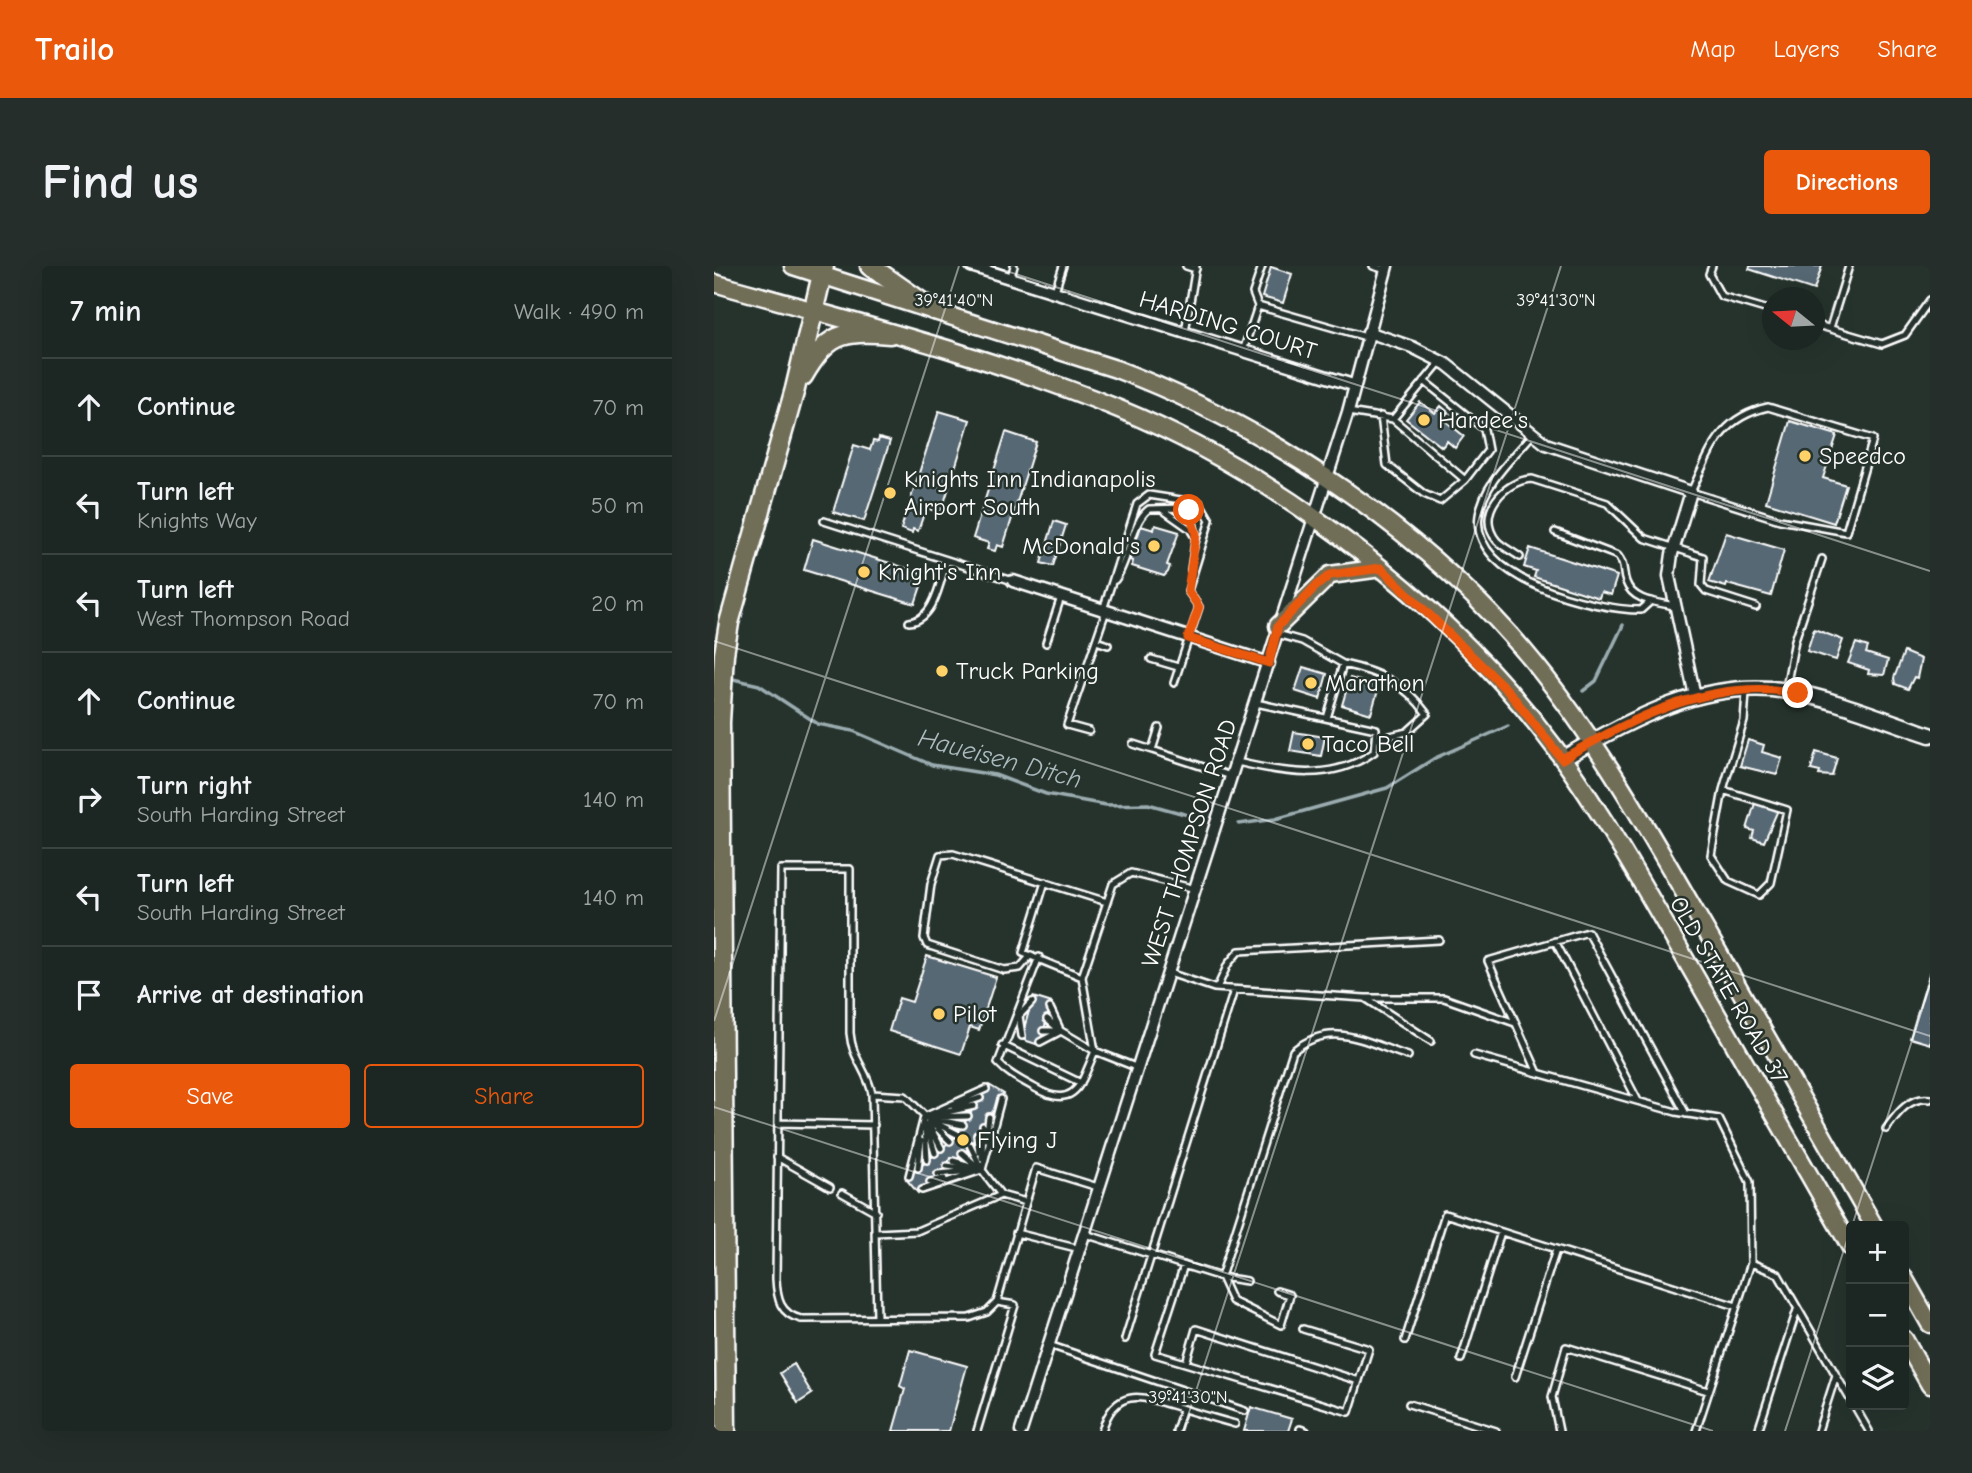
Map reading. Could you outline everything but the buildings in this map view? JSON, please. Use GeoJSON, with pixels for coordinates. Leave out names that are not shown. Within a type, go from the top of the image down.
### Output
{"type":"FeatureCollection","features":[{"type":"Feature","properties":{"kind":"highway"},"geometry":{"type":"LineString","coordinates":[[870,266],[933,310]]}},
{"type":"Feature","properties":{"kind":"highway"},"geometry":{"type":"LineString","coordinates":[[726,1431],[720,722],[723,654],[729,623],[796,388],[823,270]]}},
{"type":"Feature","properties":{"kind":"highway"},"geometry":{"type":"LineString","coordinates":[[796,388],[813,359],[833,338],[858,331],[890,334]]}},
{"type":"Feature","properties":{"kind":"main road","name":"OLD STATE ROAD 37"},"geometry":{"type":"LineString","coordinates":[[793,266],[823,270],[1165,388],[1226,418],[1325,478],[1420,549],[1502,626],[1538,667],[1591,742],[1667,862],[1871,1221]]}},
{"type":"Feature","properties":{"kind":"main road","name":"OLD STATE ROAD 37"},"geometry":{"type":"LineString","coordinates":[[714,283],[1006,369],[1119,409],[1227,464],[1313,516],[1381,568],[1509,692],[1562,759],[1642,884],[1846,1239]]}},
{"type":"Feature","properties":{"kind":"main road"},"geometry":{"type":"LineString","coordinates":[[1277,630],[1330,575],[1381,568]]}},
{"type":"Feature","properties":{"kind":"main road"},"geometry":{"type":"LineString","coordinates":[[1907,1284],[1930,1324]]}},
{"type":"Feature","properties":{"kind":"main road"},"geometry":{"type":"LineString","coordinates":[[1909,1347],[1930,1385]]}},
{"type":"Feature","properties":{"kind":"street","name":"HARDING COURT"},"geometry":{"type":"LineString","coordinates":[[971,266],[1353,385]]}},
{"type":"Feature","properties":{"kind":"street","name":"WEST THOMPSON ROAD"},"geometry":{"type":"LineString","coordinates":[[1022,1430],[1348,412],[1353,385],[1387,268]]}},
{"type":"Feature","properties":{"kind":"street"},"geometry":{"type":"LineString","coordinates":[[1367,335],[1412,347],[1441,361],[1532,435],[1560,450],[1691,492],[1674,548],[1669,576],[1695,696]]}},
{"type":"Feature","properties":{"kind":"street"},"geometry":{"type":"LineString","coordinates":[[1013,581],[1269,663]]}},
{"type":"Feature","properties":{"kind":"street"},"geometry":{"type":"LineString","coordinates":[[1562,759],[1664,707],[1695,696],[1746,689],[1786,691],[1930,735]]}},
{"type":"Feature","properties":{"kind":"lane"},"geometry":{"type":"LineString","coordinates":[[1010,280],[1014,266]]}},
{"type":"Feature","properties":{"kind":"lane"},"geometry":{"type":"LineString","coordinates":[[1054,294],[1063,266]]}},
{"type":"Feature","properties":{"kind":"lane"},"geometry":{"type":"LineString","coordinates":[[1184,333],[1196,267],[1186,266]]}},
{"type":"Feature","properties":{"kind":"lane"},"geometry":{"type":"LineString","coordinates":[[1243,351],[1258,306],[1253,293],[1262,266]]}},
{"type":"Feature","properties":{"kind":"lane"},"geometry":{"type":"LineString","coordinates":[[1373,266],[1387,268]]}},
{"type":"Feature","properties":{"kind":"lane"},"geometry":{"type":"LineString","coordinates":[[1712,266],[1709,274],[1721,296],[1762,308]]}},
{"type":"Feature","properties":{"kind":"lane"},"geometry":{"type":"LineString","coordinates":[[1830,328],[1849,266]]}},
{"type":"Feature","properties":{"kind":"lane"},"geometry":{"type":"LineString","coordinates":[[1825,327],[1882,344],[1905,335],[1930,300]]}},
{"type":"Feature","properties":{"kind":"lane"},"geometry":{"type":"LineString","coordinates":[[1258,306],[1367,335]]}},
{"type":"Feature","properties":{"kind":"lane"},"geometry":{"type":"LineString","coordinates":[[1393,419],[1441,361]]}},
{"type":"Feature","properties":{"kind":"lane"},"geometry":{"type":"LineString","coordinates":[[1381,416],[1387,465],[1424,494],[1440,501],[1465,480],[1488,450],[1484,429],[1424,381]]}},
{"type":"Feature","properties":{"kind":"lane"},"geometry":{"type":"LineString","coordinates":[[1768,407],[1873,439],[1846,532],[1780,520],[1691,492],[1721,431],[1747,412],[1768,407]]}},
{"type":"Feature","properties":{"kind":"lane"},"geometry":{"type":"LineString","coordinates":[[1348,412],[1393,419],[1465,480]]}},
{"type":"Feature","properties":{"kind":"lane"},"geometry":{"type":"LineString","coordinates":[[1532,435],[1489,486],[1483,502],[1479,518],[1489,551],[1521,581],[1537,587],[1619,610],[1641,610],[1651,601]]}},
{"type":"Feature","properties":{"kind":"lane"},"geometry":{"type":"LineString","coordinates":[[1520,557],[1496,540],[1490,520],[1494,501],[1502,490],[1520,480],[1544,482],[1607,503],[1644,538],[1703,557],[1700,585],[1706,591],[1756,607]]}},
{"type":"Feature","properties":{"kind":"lane"},"geometry":{"type":"LineString","coordinates":[[1089,732],[1068,725],[1137,504],[1149,495],[1200,503],[1210,520],[1188,591]]}},
{"type":"Feature","properties":{"kind":"lane"},"geometry":{"type":"LineString","coordinates":[[1111,586],[1125,567],[1141,517],[1150,509],[1189,510],[1196,528],[1188,591],[1199,607],[1174,683]]}},
{"type":"Feature","properties":{"kind":"lane"},"geometry":{"type":"LineString","coordinates":[[1158,509],[1192,531],[1195,547]]}},
{"type":"Feature","properties":{"kind":"lane"},"geometry":{"type":"LineString","coordinates":[[824,521],[1013,581]]}},
{"type":"Feature","properties":{"kind":"lane"},"geometry":{"type":"LineString","coordinates":[[1555,532],[1618,556],[1625,564],[1625,582],[1632,592],[1651,601],[1674,606]]}},
{"type":"Feature","properties":{"kind":"lane"},"geometry":{"type":"LineString","coordinates":[[1786,691],[1795,640],[1822,559]]}},
{"type":"Feature","properties":{"kind":"lane"},"geometry":{"type":"LineString","coordinates":[[909,622],[917,621],[928,613],[947,560]]}},
{"type":"Feature","properties":{"kind":"lane"},"geometry":{"type":"LineString","coordinates":[[1046,643],[1061,597]]}},
{"type":"Feature","properties":{"kind":"lane"},"geometry":{"type":"LineString","coordinates":[[1277,630],[1343,664],[1376,671],[1415,697],[1427,714],[1407,732],[1377,739]]}},
{"type":"Feature","properties":{"kind":"lane"},"geometry":{"type":"LineString","coordinates":[[1096,641],[1108,645]]}},
{"type":"Feature","properties":{"kind":"lane"},"geometry":{"type":"LineString","coordinates":[[1151,659],[1178,667]]}},
{"type":"Feature","properties":{"kind":"lane"},"geometry":{"type":"LineString","coordinates":[[1326,718],[1343,664]]}},
{"type":"Feature","properties":{"kind":"lane"},"geometry":{"type":"LineString","coordinates":[[1723,790],[1787,810],[1771,883],[1759,895],[1728,881],[1712,855],[1723,790],[1744,721],[1746,689]]}},
{"type":"Feature","properties":{"kind":"lane"},"geometry":{"type":"LineString","coordinates":[[1237,762],[1303,774],[1332,771],[1357,764],[1374,752],[1376,729],[1256,703]]}},
{"type":"Feature","properties":{"kind":"lane"},"geometry":{"type":"LineString","coordinates":[[1152,750],[1159,729]]}},
{"type":"Feature","properties":{"kind":"lane"},"geometry":{"type":"LineString","coordinates":[[1133,744],[1232,777]]}},
{"type":"Feature","properties":{"kind":"lane"},"geometry":{"type":"LineString","coordinates":[[1031,955],[1020,968],[1003,970],[927,946],[924,938],[931,884],[940,855],[946,853],[1107,902]]}},
{"type":"Feature","properties":{"kind":"lane"},"geometry":{"type":"LineString","coordinates":[[877,1318],[872,1094],[870,1081],[851,1050],[850,869],[781,869],[776,1279],[781,1308],[791,1317],[801,1320],[969,1318],[987,1311],[997,1302],[1035,1168],[1101,1188]]}},
{"type":"Feature","properties":{"kind":"lane"},"geometry":{"type":"LineString","coordinates":[[1039,957],[1017,1016],[1002,1045],[998,1063],[1006,1072],[1052,1097],[1071,1094],[1081,1083],[1095,1051],[1083,977],[1113,884],[1131,873],[1196,889]]}},
{"type":"Feature","properties":{"kind":"lane"},"geometry":{"type":"LineString","coordinates":[[1045,883],[1023,953],[1039,957],[1083,977]]}},
{"type":"Feature","properties":{"kind":"lane"},"geometry":{"type":"LineString","coordinates":[[1538,1073],[1488,961],[1588,932],[1686,1114]]}},
{"type":"Feature","properties":{"kind":"lane"},"geometry":{"type":"LineString","coordinates":[[1217,988],[1228,964],[1240,951],[1438,940]]}},
{"type":"Feature","properties":{"kind":"lane"},"geometry":{"type":"LineString","coordinates":[[1555,941],[1637,1101]]}},
{"type":"Feature","properties":{"kind":"lane"},"geometry":{"type":"LineString","coordinates":[[1169,973],[1217,988],[1365,998],[1444,998],[1516,1023]]}},
{"type":"Feature","properties":{"kind":"lane"},"geometry":{"type":"LineString","coordinates":[[1125,1339],[1234,989]]}},
{"type":"Feature","properties":{"kind":"lane"},"geometry":{"type":"LineString","coordinates":[[1365,998],[1431,1041]]}},
{"type":"Feature","properties":{"kind":"lane"},"geometry":{"type":"LineString","coordinates":[[1017,1016],[1032,1002]]}},
{"type":"Feature","properties":{"kind":"lane"},"geometry":{"type":"LineString","coordinates":[[1050,1008],[1061,1031]]}},
{"type":"Feature","properties":{"kind":"lane"},"geometry":{"type":"LineString","coordinates":[[1017,1016],[1029,1013]]}},
{"type":"Feature","properties":{"kind":"lane"},"geometry":{"type":"LineString","coordinates":[[1017,1016],[1025,1025]]}},
{"type":"Feature","properties":{"kind":"lane"},"geometry":{"type":"LineString","coordinates":[[1017,1016],[1022,1036]]}},
{"type":"Feature","properties":{"kind":"lane"},"geometry":{"type":"LineString","coordinates":[[1047,1019],[1061,1031],[1095,1051],[1138,1068]]}},
{"type":"Feature","properties":{"kind":"lane"},"geometry":{"type":"LineString","coordinates":[[1044,1031],[1061,1031]]}},
{"type":"Feature","properties":{"kind":"lane"},"geometry":{"type":"LineString","coordinates":[[1040,1042],[1061,1031]]}},
{"type":"Feature","properties":{"kind":"lane"},"geometry":{"type":"LineString","coordinates":[[1277,1291],[1290,1295],[1282,1325],[1232,1301],[1221,1277],[1293,1051],[1310,1038],[1335,1032],[1408,1056]]}},
{"type":"Feature","properties":{"kind":"lane"},"geometry":{"type":"LineString","coordinates":[[1002,1045],[1081,1083]]}},
{"type":"Feature","properties":{"kind":"lane"},"geometry":{"type":"LineString","coordinates":[[1474,1055],[1686,1114],[1720,1119],[1750,1182],[1751,1263],[1696,1431]]}},
{"type":"Feature","properties":{"kind":"lane"},"geometry":{"type":"LineString","coordinates":[[924,1117],[986,1089]]}},
{"type":"Feature","properties":{"kind":"lane"},"geometry":{"type":"LineString","coordinates":[[872,1094],[905,1096],[950,1141]]}},
{"type":"Feature","properties":{"kind":"lane"},"geometry":{"type":"LineString","coordinates":[[924,1117],[980,1098]]}},
{"type":"Feature","properties":{"kind":"lane"},"geometry":{"type":"LineString","coordinates":[[982,1170],[1001,1098]]}},
{"type":"Feature","properties":{"kind":"lane"},"geometry":{"type":"LineString","coordinates":[[1886,1129],[1901,1108],[1921,1098],[1930,1099]]}},
{"type":"Feature","properties":{"kind":"lane"},"geometry":{"type":"LineString","coordinates":[[924,1117],[974,1106]]}},
{"type":"Feature","properties":{"kind":"lane"},"geometry":{"type":"LineString","coordinates":[[982,1170],[995,1107]]}},
{"type":"Feature","properties":{"kind":"lane"},"geometry":{"type":"LineString","coordinates":[[924,1117],[968,1116]]}},
{"type":"Feature","properties":{"kind":"lane"},"geometry":{"type":"LineString","coordinates":[[924,1117],[963,1125]]}},
{"type":"Feature","properties":{"kind":"lane"},"geometry":{"type":"LineString","coordinates":[[924,1117],[957,1134]]}},
{"type":"Feature","properties":{"kind":"lane"},"geometry":{"type":"LineString","coordinates":[[924,1117],[941,1148]]}},
{"type":"Feature","properties":{"kind":"lane"},"geometry":{"type":"LineString","coordinates":[[924,1117],[935,1153]]}},
{"type":"Feature","properties":{"kind":"lane"},"geometry":{"type":"LineString","coordinates":[[924,1117],[927,1160]]}},
{"type":"Feature","properties":{"kind":"lane"},"geometry":{"type":"LineString","coordinates":[[918,1168],[924,1117]]}},
{"type":"Feature","properties":{"kind":"lane"},"geometry":{"type":"LineString","coordinates":[[909,1176],[924,1117]]}},
{"type":"Feature","properties":{"kind":"lane"},"geometry":{"type":"LineString","coordinates":[[982,1170],[989,1117]]}},
{"type":"Feature","properties":{"kind":"lane"},"geometry":{"type":"LineString","coordinates":[[778,1123],[874,1125]]}},
{"type":"Feature","properties":{"kind":"lane"},"geometry":{"type":"LineString","coordinates":[[982,1170],[983,1126]]}},
{"type":"Feature","properties":{"kind":"lane"},"geometry":{"type":"LineString","coordinates":[[977,1135],[982,1170]]}},
{"type":"Feature","properties":{"kind":"lane"},"geometry":{"type":"LineString","coordinates":[[970,1145],[982,1170],[1001,1195],[1026,1202]]}},
{"type":"Feature","properties":{"kind":"lane"},"geometry":{"type":"LineString","coordinates":[[962,1153],[982,1170]]}},
{"type":"Feature","properties":{"kind":"lane"},"geometry":{"type":"LineString","coordinates":[[777,1157],[830,1187]]}},
{"type":"Feature","properties":{"kind":"lane"},"geometry":{"type":"LineString","coordinates":[[953,1161],[982,1170]]}},
{"type":"Feature","properties":{"kind":"lane"},"geometry":{"type":"LineString","coordinates":[[947,1167],[982,1170]]}},
{"type":"Feature","properties":{"kind":"lane"},"geometry":{"type":"LineString","coordinates":[[938,1174],[982,1170]]}},
{"type":"Feature","properties":{"kind":"lane"},"geometry":{"type":"LineString","coordinates":[[930,1182],[982,1170]]}},
{"type":"Feature","properties":{"kind":"lane"},"geometry":{"type":"LineString","coordinates":[[922,1190],[982,1170]]}},
{"type":"Feature","properties":{"kind":"lane"},"geometry":{"type":"LineString","coordinates":[[842,1193],[876,1212]]}},
{"type":"Feature","properties":{"kind":"lane"},"geometry":{"type":"LineString","coordinates":[[876,1233],[917,1231],[1001,1195]]}},
{"type":"Feature","properties":{"kind":"lane"},"geometry":{"type":"LineString","coordinates":[[1405,1340],[1445,1214],[1736,1306]]}},
{"type":"Feature","properties":{"kind":"lane"},"geometry":{"type":"LineString","coordinates":[[1461,1359],[1501,1232]]}},
{"type":"Feature","properties":{"kind":"lane"},"geometry":{"type":"LineString","coordinates":[[1016,1233],[1080,1249]]}},
{"type":"Feature","properties":{"kind":"lane"},"geometry":{"type":"LineString","coordinates":[[1085,1234],[1221,1277],[1247,1281]]}},
{"type":"Feature","properties":{"kind":"lane"},"geometry":{"type":"LineString","coordinates":[[1515,1377],[1556,1250]]}},
{"type":"Feature","properties":{"kind":"lane"},"geometry":{"type":"LineString","coordinates":[[1751,1263],[1777,1275],[1846,1392]]}},
{"type":"Feature","properties":{"kind":"lane"},"geometry":{"type":"LineString","coordinates":[[1184,1265],[1155,1354],[1349,1412],[1369,1349],[1303,1329]]}},
{"type":"Feature","properties":{"kind":"lane"},"geometry":{"type":"LineString","coordinates":[[977,1431],[1015,1305],[997,1302]]}},
{"type":"Feature","properties":{"kind":"lane"},"geometry":{"type":"LineString","coordinates":[[1758,1431],[1797,1310]]}},
{"type":"Feature","properties":{"kind":"lane"},"geometry":{"type":"LineString","coordinates":[[1186,1363],[1196,1329],[1359,1381]]}},
{"type":"Feature","properties":{"kind":"lane"},"geometry":{"type":"LineString","coordinates":[[1049,1345],[1245,1411]]}},
{"type":"Feature","properties":{"kind":"lane"},"geometry":{"type":"LineString","coordinates":[[1559,1431],[1552,1397],[1566,1347],[1708,1391]]}},
{"type":"Feature","properties":{"kind":"lane"},"geometry":{"type":"LineString","coordinates":[[1818,1431],[1836,1375]]}},
{"type":"Feature","properties":{"kind":"lane"},"geometry":{"type":"LineString","coordinates":[[1102,1431],[1107,1414],[1125,1398],[1147,1397],[1235,1424]]}},
{"type":"Feature","properties":{"kind":"lane"},"geometry":{"type":"LineString","coordinates":[[1409,1404],[1496,1431]]}},
{"type":"Feature","properties":{"kind":"lane"},"geometry":{"type":"LineString","coordinates":[[1176,1431],[1182,1409]]}},
{"type":"Feature","properties":{"kind":"lane"},"geometry":{"type":"LineString","coordinates":[[1856,1410],[1869,1431]]}},
{"type":"Feature","properties":{"kind":"waterway","name":"Haueisen Ditch"},"geometry":{"type":"LineString","coordinates":[[1583,691],[1596,681],[1623,625]]}},
{"type":"Feature","properties":{"kind":"waterway","name":"Haueisen Ditch"},"geometry":{"type":"LineString","coordinates":[[733,679],[759,685],[818,724],[853,731],[932,765],[995,775],[1046,794],[1106,805],[1148,804],[1188,815]]}},
{"type":"Feature","properties":{"kind":"waterway","name":"Haueisen Ditch"},"geometry":{"type":"LineString","coordinates":[[1239,824],[1275,819],[1387,788],[1435,758],[1508,726]]}},
{"type":"Feature","properties":{"kind":"place","name":"Hardee's"},"geometry":{"type":"Point","coordinates":[1424,420]}},
{"type":"Feature","properties":{"kind":"place","name":"Speedco"},"geometry":{"type":"Point","coordinates":[1805,456]}},
{"type":"Feature","properties":{"kind":"place","name":"Knights Inn Indianapolis Airport South"},"geometry":{"type":"Point","coordinates":[890,493]}},
{"type":"Feature","properties":{"kind":"place","name":"McDonald's"},"geometry":{"type":"Point","coordinates":[1154,546]}},
{"type":"Feature","properties":{"kind":"place","name":"Knight's Inn"},"geometry":{"type":"Point","coordinates":[864,572]}},
{"type":"Feature","properties":{"kind":"place","name":"Truck Parking"},"geometry":{"type":"Point","coordinates":[942,671]}},
{"type":"Feature","properties":{"kind":"place","name":"Marathon"},"geometry":{"type":"Point","coordinates":[1311,683]}},
{"type":"Feature","properties":{"kind":"place","name":"Taco Bell"},"geometry":{"type":"Point","coordinates":[1308,744]}},
{"type":"Feature","properties":{"kind":"place","name":"Pilot"},"geometry":{"type":"Point","coordinates":[939,1014]}},
{"type":"Feature","properties":{"kind":"place","name":"Flying J"},"geometry":{"type":"Point","coordinates":[963,1140]}},
{"type":"Feature","properties":{"kind":"route"},"geometry":{"type":"LineString","coordinates":[[1189,510],[1193,516],[1196,534],[1188,591],[1199,607],[1188,638],[1269,663],[1278,626],[1315,587],[1330,575],[1350,570],[1381,568],[1509,692],[1562,759],[1591,742],[1689,698],[1717,691],[1751,688],[1798,693]]}}]}
